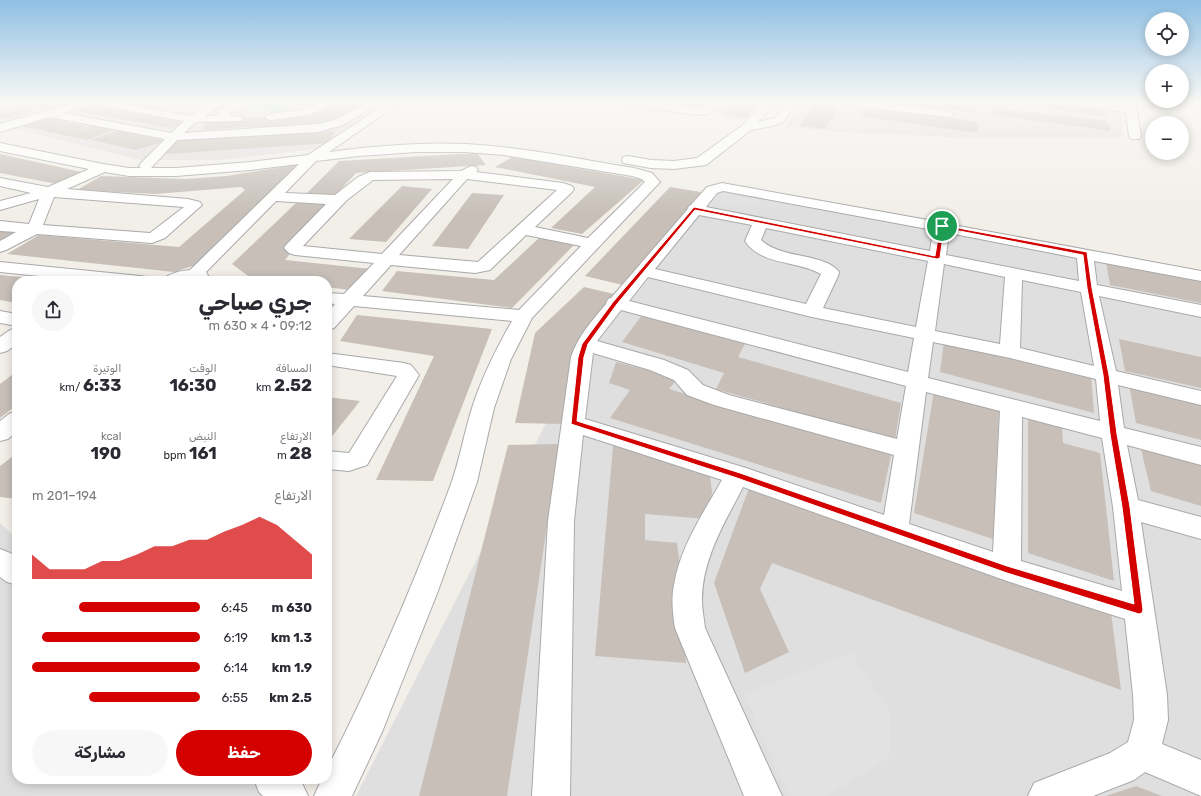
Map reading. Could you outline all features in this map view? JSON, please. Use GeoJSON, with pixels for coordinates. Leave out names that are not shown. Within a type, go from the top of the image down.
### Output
{"type":"FeatureCollection","features":[{"type":"Feature","properties":{"kind":"street"},"geometry":{"type":"LineString","coordinates":[[146,166],[172,139]]}},
{"type":"Feature","properties":{"kind":"street"},"geometry":{"type":"LineString","coordinates":[[200,276],[274,197],[317,154],[340,139]]}},
{"type":"Feature","properties":{"kind":"street"},"geometry":{"type":"LineString","coordinates":[[0,147],[129,172],[176,172],[250,166],[317,154],[416,141],[465,140],[512,143],[651,164],[674,165],[701,162],[731,139]]}},
{"type":"Feature","properties":{"kind":"street"},"geometry":{"type":"LineString","coordinates":[[0,140],[146,166],[218,163],[317,154],[416,148],[465,148],[504,151],[634,172],[647,176],[653,182],[524,316],[501,359],[483,408],[464,482],[423,591],[370,720],[333,796]]}},
{"type":"Feature","properties":{"kind":"street"},"geometry":{"type":"LineString","coordinates":[[332,318],[464,175],[504,151]]}},
{"type":"Feature","properties":{"kind":"street"},"geometry":{"type":"LineString","coordinates":[[0,206],[49,192],[103,168]]}},
{"type":"Feature","properties":{"kind":"street"},"geometry":{"type":"LineString","coordinates":[[464,175],[563,187],[567,190],[484,266],[475,268],[385,260],[295,250],[292,248],[340,200],[364,178],[370,176],[464,175]]}},
{"type":"Feature","properties":{"kind":"street"},"geometry":{"type":"LineString","coordinates":[[0,182],[49,192],[188,203],[195,205],[159,235],[152,238],[0,226]]}},
{"type":"Feature","properties":{"kind":"street"},"geometry":{"type":"LineString","coordinates":[[550,796],[561,521],[581,357],[585,344],[615,303],[694,209],[712,190],[722,187],[730,188],[942,226],[1201,276]]}},
{"type":"Feature","properties":{"kind":"street"},"geometry":{"type":"LineString","coordinates":[[0,247],[34,229],[49,192]]}},
{"type":"Feature","properties":{"kind":"street"},"geometry":{"type":"LineString","coordinates":[[274,197],[340,200]]}},
{"type":"Feature","properties":{"kind":"street"},"geometry":{"type":"LineString","coordinates":[[694,209],[1201,311]]}},
{"type":"Feature","properties":{"kind":"street"},"geometry":{"type":"LineString","coordinates":[[761,222],[753,241],[756,245],[771,253],[813,264],[830,272],[830,276],[812,311]]}},
{"type":"Feature","properties":{"kind":"street"},"geometry":{"type":"LineString","coordinates":[[896,530],[917,382],[942,226]]}},
{"type":"Feature","properties":{"kind":"street"},"geometry":{"type":"LineString","coordinates":[[524,230],[592,244]]}},
{"type":"Feature","properties":{"kind":"street"},"geometry":{"type":"LineString","coordinates":[[1047,796],[1121,767],[1142,753],[1151,720],[1150,695],[1126,507],[1106,375],[1089,288],[1085,254]]}},
{"type":"Feature","properties":{"kind":"street"},"geometry":{"type":"LineString","coordinates":[[0,267],[90,276]]}},
{"type":"Feature","properties":{"kind":"street"},"geometry":{"type":"LineString","coordinates":[[643,271],[812,311],[926,333],[1010,352],[1201,398]]}},
{"type":"Feature","properties":{"kind":"street"},"geometry":{"type":"LineString","coordinates":[[1010,352],[1014,274]]}},
{"type":"Feature","properties":{"kind":"street"},"geometry":{"type":"LineString","coordinates":[[332,298],[524,316]]}},
{"type":"Feature","properties":{"kind":"street"},"geometry":{"type":"LineString","coordinates":[[615,303],[1011,408],[1201,456]]}},
{"type":"Feature","properties":{"kind":"street"},"geometry":{"type":"LineString","coordinates":[[0,317],[12,319]]}},
{"type":"Feature","properties":{"kind":"street"},"geometry":{"type":"LineString","coordinates":[[0,347],[12,338]]}},
{"type":"Feature","properties":{"kind":"street"},"geometry":{"type":"LineString","coordinates":[[585,344],[657,365],[681,375],[695,390],[722,400],[908,450]]}},
{"type":"Feature","properties":{"kind":"street"},"geometry":{"type":"LineString","coordinates":[[332,360],[404,370],[408,375],[358,459],[349,462],[332,460]]}},
{"type":"Feature","properties":{"kind":"street"},"geometry":{"type":"LineString","coordinates":[[1007,569],[1011,408]]}},
{"type":"Feature","properties":{"kind":"street"},"geometry":{"type":"LineString","coordinates":[[0,433],[12,423]]}},
{"type":"Feature","properties":{"kind":"street"},"geometry":{"type":"LineString","coordinates":[[573,423],[737,475],[1007,569],[1139,610]]}},
{"type":"Feature","properties":{"kind":"street"},"geometry":{"type":"LineString","coordinates":[[737,475],[698,551],[690,574],[686,600],[690,628],[763,796]]}},
{"type":"Feature","properties":{"kind":"street"},"geometry":{"type":"LineString","coordinates":[[1126,507],[1201,528]]}},
{"type":"Feature","properties":{"kind":"street"},"geometry":{"type":"LineString","coordinates":[[0,561],[12,570]]}},
{"type":"Feature","properties":{"kind":"street"},"geometry":{"type":"LineString","coordinates":[[1142,753],[1201,778]]}},
{"type":"Feature","properties":{"kind":"street"},"geometry":{"type":"LineString","coordinates":[[277,784],[289,796]]}},
{"type":"Feature","properties":{"kind":"shaded area"},"geometry":{"type":"Polygon","coordinates":[[[57,139],[333,139],[316,149],[220,160],[141,160],[57,139]]]}},
{"type":"Feature","properties":{"kind":"shaded area"},"geometry":{"type":"Polygon","coordinates":[[[712,190],[1201,274],[1201,796],[356,796],[592,333],[712,190]]]}},
{"type":"Feature","properties":{"kind":"shaded area"},"geometry":{"type":"Polygon","coordinates":[[[0,523],[12,534],[12,784],[274,784],[286,796],[0,796],[0,523]]]}},
{"type":"Feature","properties":{"kind":"shaded area"},"geometry":{"type":"Polygon","coordinates":[[[851,653],[890,712],[889,758],[826,796],[789,796],[744,694],[851,653]]]}},
{"type":"Feature","properties":{"kind":"building"},"geometry":{"type":"Polygon","coordinates":[[[158,139],[166,141],[136,150],[91,140],[158,139]]]}},
{"type":"Feature","properties":{"kind":"building"},"geometry":{"type":"Polygon","coordinates":[[[331,139],[330,143],[165,154],[177,140],[331,139]]]}},
{"type":"Feature","properties":{"kind":"building"},"geometry":{"type":"Polygon","coordinates":[[[477,153],[486,165],[356,173],[334,197],[305,195],[339,161],[477,153]]]}},
{"type":"Feature","properties":{"kind":"building"},"geometry":{"type":"Polygon","coordinates":[[[0,154],[86,173],[57,184],[0,173],[0,154]]]}},
{"type":"Feature","properties":{"kind":"building"},"geometry":{"type":"Polygon","coordinates":[[[512,157],[644,180],[582,234],[551,228],[595,187],[495,167],[512,157]]]}},
{"type":"Feature","properties":{"kind":"building"},"geometry":{"type":"Polygon","coordinates":[[[295,165],[301,167],[199,264],[174,272],[7,254],[39,235],[179,247],[245,190],[241,187],[155,194],[77,190],[101,176],[186,179],[226,176],[295,165]]]}},
{"type":"Feature","properties":{"kind":"building"},"geometry":{"type":"Polygon","coordinates":[[[402,186],[432,189],[386,242],[349,239],[402,186]]]}},
{"type":"Feature","properties":{"kind":"building"},"geometry":{"type":"Polygon","coordinates":[[[670,187],[701,192],[623,285],[585,276],[670,187]]]}},
{"type":"Feature","properties":{"kind":"building"},"geometry":{"type":"Polygon","coordinates":[[[472,193],[504,195],[468,249],[432,246],[472,193]]]}},
{"type":"Feature","properties":{"kind":"building"},"geometry":{"type":"Polygon","coordinates":[[[296,203],[330,204],[285,260],[371,269],[349,290],[332,288],[332,276],[248,276],[232,264],[296,203]]]}},
{"type":"Feature","properties":{"kind":"building"},"geometry":{"type":"Polygon","coordinates":[[[0,231],[20,233],[0,243],[0,231]]]}},
{"type":"Feature","properties":{"kind":"building"},"geometry":{"type":"Polygon","coordinates":[[[540,237],[574,245],[512,308],[382,291],[397,271],[494,280],[540,237]]]}},
{"type":"Feature","properties":{"kind":"building"},"geometry":{"type":"Polygon","coordinates":[[[1106,262],[1201,280],[1201,303],[1110,285],[1106,262]]]}},
{"type":"Feature","properties":{"kind":"building"},"geometry":{"type":"Polygon","coordinates":[[[0,275],[12,276],[12,302],[0,300],[0,275]]]}},
{"type":"Feature","properties":{"kind":"building"},"geometry":{"type":"Polygon","coordinates":[[[584,287],[614,294],[579,338],[564,424],[515,423],[535,333],[584,287]]]}},
{"type":"Feature","properties":{"kind":"building"},"geometry":{"type":"Polygon","coordinates":[[[357,315],[492,329],[433,481],[376,480],[434,356],[340,341],[357,315]]]}},
{"type":"Feature","properties":{"kind":"building"},"geometry":{"type":"Polygon","coordinates":[[[642,315],[746,342],[738,357],[901,403],[895,440],[716,389],[724,373],[622,342],[642,315]]]}},
{"type":"Feature","properties":{"kind":"building"},"geometry":{"type":"Polygon","coordinates":[[[1119,339],[1201,357],[1201,388],[1125,371],[1119,339]]]}},
{"type":"Feature","properties":{"kind":"building"},"geometry":{"type":"Polygon","coordinates":[[[944,341],[1091,376],[1094,413],[940,372],[944,341]]]}},
{"type":"Feature","properties":{"kind":"building"},"geometry":{"type":"Polygon","coordinates":[[[616,362],[678,378],[669,389],[891,455],[881,503],[610,418],[630,390],[609,383],[616,362]]]}},
{"type":"Feature","properties":{"kind":"building"},"geometry":{"type":"Polygon","coordinates":[[[12,375],[12,409],[0,418],[0,384],[12,375]]]}},
{"type":"Feature","properties":{"kind":"building"},"geometry":{"type":"Polygon","coordinates":[[[1129,384],[1201,402],[1201,440],[1136,423],[1129,384]]]}},
{"type":"Feature","properties":{"kind":"building"},"geometry":{"type":"Polygon","coordinates":[[[934,391],[999,409],[993,539],[914,513],[934,391]]]}},
{"type":"Feature","properties":{"kind":"building"},"geometry":{"type":"Polygon","coordinates":[[[332,398],[360,401],[332,436],[332,398]]]}},
{"type":"Feature","properties":{"kind":"building"},"geometry":{"type":"Polygon","coordinates":[[[1028,417],[1062,426],[1063,443],[1100,453],[1114,581],[1028,553],[1028,417]]]}},
{"type":"Feature","properties":{"kind":"building"},"geometry":{"type":"Polygon","coordinates":[[[559,444],[507,796],[419,796],[508,445],[559,444]]]}},
{"type":"Feature","properties":{"kind":"building"},"geometry":{"type":"Polygon","coordinates":[[[1140,445],[1201,461],[1201,506],[1151,491],[1140,445]]]}},
{"type":"Feature","properties":{"kind":"building"},"geometry":{"type":"Polygon","coordinates":[[[613,446],[633,448],[710,476],[712,493],[707,519],[645,514],[645,540],[677,543],[681,573],[686,663],[595,656],[613,446]]]}},
{"type":"Feature","properties":{"kind":"building"},"geometry":{"type":"Polygon","coordinates":[[[12,457],[12,498],[0,497],[0,466],[12,457]]]}},
{"type":"Feature","properties":{"kind":"building"},"geometry":{"type":"Polygon","coordinates":[[[749,488],[1111,612],[1121,690],[772,563],[760,589],[789,652],[745,673],[714,583],[749,488]]]}},
{"type":"Feature","properties":{"kind":"building"},"geometry":{"type":"Polygon","coordinates":[[[1136,786],[1162,796],[1106,796],[1136,786]]]}},
{"type":"Feature","properties":{"kind":"route"},"geometry":{"type":"LineString","coordinates":[[694,209],[937,258],[942,226],[1085,254],[1089,288],[1106,375],[1126,507],[1139,610],[1007,569],[737,475],[573,423],[581,357],[585,344],[615,303],[694,209]]}}]}
